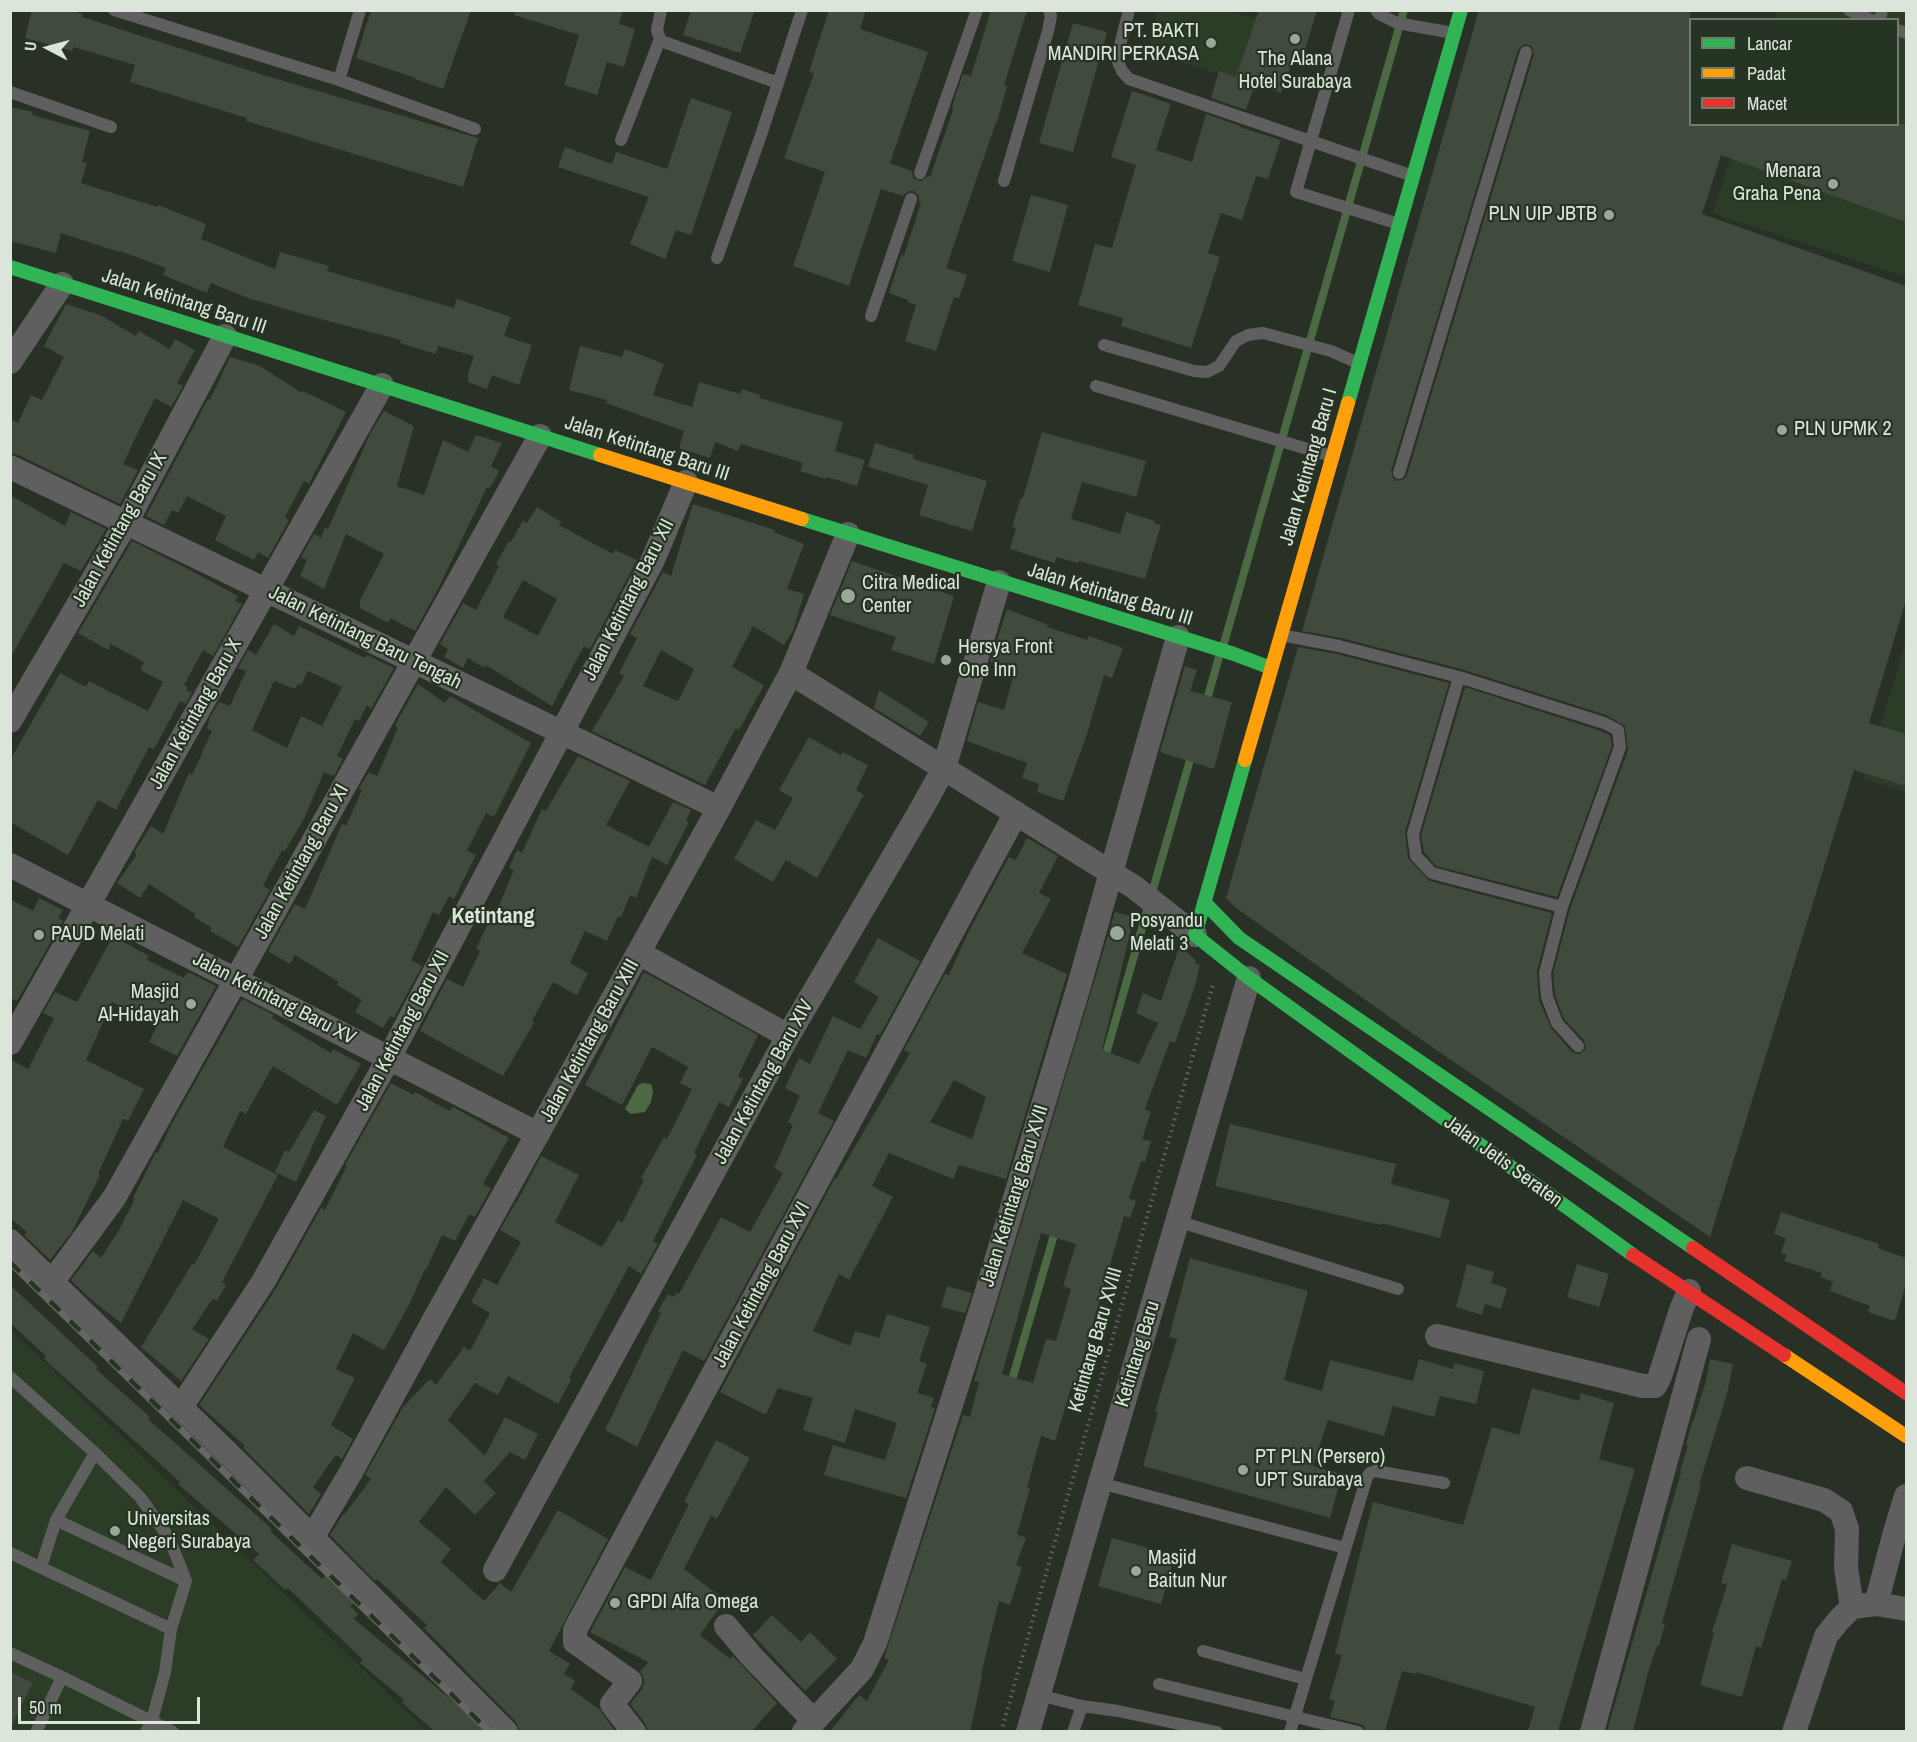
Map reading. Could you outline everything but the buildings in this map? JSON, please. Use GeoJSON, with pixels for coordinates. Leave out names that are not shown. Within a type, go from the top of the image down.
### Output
{"type":"FeatureCollection","features":[{"type":"Feature","properties":{"kind":"street","name":"Jalan Ketintang Baru I"},"geometry":{"type":"LineString","coordinates":[[1187,929],[1204,902],[1461,10]]}},
{"type":"Feature","properties":{"kind":"street","name":"Jalan Ketintang Baru III"},"geometry":{"type":"LineString","coordinates":[[10,267],[999,582],[1234,654],[1271,668]]}},
{"type":"Feature","properties":{"kind":"street"},"geometry":{"type":"LineString","coordinates":[[10,362],[62,284]]}},
{"type":"Feature","properties":{"kind":"street","name":"Jalan Ketintang Baru IX"},"geometry":{"type":"LineString","coordinates":[[10,722],[126,523],[225,336]]}},
{"type":"Feature","properties":{"kind":"street","name":"Jalan Ketintang Baru X"},"geometry":{"type":"LineString","coordinates":[[10,1043],[382,386]]}},
{"type":"Feature","properties":{"kind":"street","name":"Jalan Ketintang Baru XI"},"geometry":{"type":"LineString","coordinates":[[52,1282],[114,1198],[540,436]]}},
{"type":"Feature","properties":{"kind":"street","name":"Jalan Ketintang Baru Tengah"},"geometry":{"type":"LineString","coordinates":[[10,467],[719,808]]}},
{"type":"Feature","properties":{"kind":"street","name":"Jalan Ketintang Baru XII"},"geometry":{"type":"LineString","coordinates":[[181,1407],[263,1282],[389,1058],[652,562],[686,482]]}},
{"type":"Feature","properties":{"kind":"street","name":"Jalan Ketintang Baru XIII"},"geometry":{"type":"LineString","coordinates":[[312,1538],[351,1472],[719,808],[791,673],[848,534]]}},
{"type":"Feature","properties":{"kind":"street","name":"Jalan Ketintang Baru XIV"},"geometry":{"type":"LineString","coordinates":[[495,1570],[788,1036],[944,768],[999,582]]}},
{"type":"Feature","properties":{"kind":"street","name":"Jalan Ketintang Baru XVII"},"geometry":{"type":"LineString","coordinates":[[809,1726],[862,1669],[875,1643],[984,1301],[1111,873],[1189,640]]}},
{"type":"Feature","properties":{"kind":"street","name":"Jalan Jetis Seraten"},"geometry":{"type":"LineString","coordinates":[[791,673],[1134,887],[1249,978],[1618,1245],[1906,1436]]}},
{"type":"Feature","properties":{"kind":"street","name":"Jalan Ketintang Baru XVI"},"geometry":{"type":"LineString","coordinates":[[634,1731],[612,1704],[630,1681],[575,1642],[575,1630],[1016,813]]}},
{"type":"Feature","properties":{"kind":"street","name":"Jalan Ketintang Baru XV"},"geometry":{"type":"LineString","coordinates":[[10,865],[538,1134]]}},
{"type":"Feature","properties":{"kind":"street","name":"Jalan Jetis Seraten"},"geometry":{"type":"LineString","coordinates":[[1204,902],[1239,938],[1906,1393]]}},
{"type":"Feature","properties":{"kind":"street"},"geometry":{"type":"LineString","coordinates":[[639,953],[788,1036]]}},
{"type":"Feature","properties":{"kind":"street","name":"Ketintang Baru"},"geometry":{"type":"LineString","coordinates":[[1028,1731],[1249,978]]}},
{"type":"Feature","properties":{"kind":"street"},"geometry":{"type":"LineString","coordinates":[[10,1241],[181,1407],[506,1731]]}},
{"type":"Feature","properties":{"kind":"street"},"geometry":{"type":"LineString","coordinates":[[1437,1336],[1643,1386],[1655,1386],[1689,1291]]}},
{"type":"Feature","properties":{"kind":"street"},"geometry":{"type":"LineString","coordinates":[[1592,1731],[1699,1339]]}},
{"type":"Feature","properties":{"kind":"street"},"geometry":{"type":"LineString","coordinates":[[1747,1478],[1824,1500],[1841,1511],[1847,1529],[1846,1568],[1864,1606]]}},
{"type":"Feature","properties":{"kind":"street"},"geometry":{"type":"LineString","coordinates":[[1864,1606],[1895,1532],[1906,1496]]}},
{"type":"Feature","properties":{"kind":"street"},"geometry":{"type":"LineString","coordinates":[[1794,1731],[1826,1636],[1839,1620],[1864,1606],[1906,1604]]}},
{"type":"Feature","properties":{"kind":"street"},"geometry":{"type":"LineString","coordinates":[[726,1626],[809,1726]]}},
{"type":"Feature","properties":{"kind":"lane"},"geometry":{"type":"LineString","coordinates":[[114,10],[339,80],[475,129]]}},
{"type":"Feature","properties":{"kind":"lane"},"geometry":{"type":"LineString","coordinates":[[339,80],[360,10]]}},
{"type":"Feature","properties":{"kind":"lane"},"geometry":{"type":"LineString","coordinates":[[621,140],[660,39],[657,30],[662,10]]}},
{"type":"Feature","properties":{"kind":"lane"},"geometry":{"type":"LineString","coordinates":[[717,258],[802,10]]}},
{"type":"Feature","properties":{"kind":"lane"},"geometry":{"type":"LineString","coordinates":[[920,173],[976,10]]}},
{"type":"Feature","properties":{"kind":"lane"},"geometry":{"type":"LineString","coordinates":[[1004,181],[1048,31],[1051,16],[1049,10]]}},
{"type":"Feature","properties":{"kind":"lane"},"geometry":{"type":"LineString","coordinates":[[1129,10],[1118,62],[1129,79],[1413,176]]}},
{"type":"Feature","properties":{"kind":"lane"},"geometry":{"type":"LineString","coordinates":[[1349,10],[1296,192],[1399,224]]}},
{"type":"Feature","properties":{"kind":"lane"},"geometry":{"type":"LineString","coordinates":[[1376,10],[1379,14],[1397,23],[1454,33]]}},
{"type":"Feature","properties":{"kind":"lane"},"geometry":{"type":"LineString","coordinates":[[1849,10],[1867,18]]}},
{"type":"Feature","properties":{"kind":"lane"},"geometry":{"type":"LineString","coordinates":[[660,39],[677,48],[778,83]]}},
{"type":"Feature","properties":{"kind":"lane"},"geometry":{"type":"LineString","coordinates":[[1399,473],[1526,52]]}},
{"type":"Feature","properties":{"kind":"lane"},"geometry":{"type":"LineString","coordinates":[[10,92],[111,127]]}},
{"type":"Feature","properties":{"kind":"lane"},"geometry":{"type":"LineString","coordinates":[[871,316],[911,199]]}},
{"type":"Feature","properties":{"kind":"lane"},"geometry":{"type":"LineString","coordinates":[[1104,345],[1194,371],[1207,372],[1218,366],[1236,341],[1248,335],[1263,333],[1330,351],[1359,364]]}},
{"type":"Feature","properties":{"kind":"lane"},"geometry":{"type":"LineString","coordinates":[[1096,386],[1332,457]]}},
{"type":"Feature","properties":{"kind":"lane"},"geometry":{"type":"LineString","coordinates":[[1281,635],[1340,646],[1458,677],[1604,723],[1618,730],[1620,747],[1562,907],[1545,973],[1547,997],[1557,1023],[1578,1046]]}},
{"type":"Feature","properties":{"kind":"lane"},"geometry":{"type":"LineString","coordinates":[[1458,677],[1413,834],[1416,856],[1432,873],[1562,907]]}},
{"type":"Feature","properties":{"kind":"lane"},"geometry":{"type":"LineString","coordinates":[[1177,1221],[1398,1289]]}},
{"type":"Feature","properties":{"kind":"lane"},"geometry":{"type":"LineString","coordinates":[[10,1377],[95,1453],[140,1497],[169,1538],[186,1581],[171,1629],[165,1672],[149,1726]]}},
{"type":"Feature","properties":{"kind":"lane"},"geometry":{"type":"LineString","coordinates":[[41,1567],[56,1520],[95,1453]]}},
{"type":"Feature","properties":{"kind":"lane"},"geometry":{"type":"LineString","coordinates":[[1290,1731],[1370,1473],[1375,1471],[1444,1483]]}},
{"type":"Feature","properties":{"kind":"lane"},"geometry":{"type":"LineString","coordinates":[[1100,1483],[1345,1548]]}},
{"type":"Feature","properties":{"kind":"lane"},"geometry":{"type":"LineString","coordinates":[[56,1520],[186,1581]]}},
{"type":"Feature","properties":{"kind":"lane"},"geometry":{"type":"LineString","coordinates":[[10,1553],[171,1629]]}},
{"type":"Feature","properties":{"kind":"lane"},"geometry":{"type":"LineString","coordinates":[[1203,1652],[1305,1679]]}},
{"type":"Feature","properties":{"kind":"lane"},"geometry":{"type":"LineString","coordinates":[[10,1653],[62,1677],[149,1726],[173,1731]]}},
{"type":"Feature","properties":{"kind":"lane"},"geometry":{"type":"LineString","coordinates":[[36,1731],[62,1677]]}},
{"type":"Feature","properties":{"kind":"lane"},"geometry":{"type":"LineString","coordinates":[[1159,1683],[1358,1731]]}},
{"type":"Feature","properties":{"kind":"lane"},"geometry":{"type":"LineString","coordinates":[[1039,1695],[1082,1706],[1217,1731]]}},
{"type":"Feature","properties":{"kind":"lane"},"geometry":{"type":"LineString","coordinates":[[1073,1731],[1082,1706]]}},
{"type":"Feature","properties":{"kind":"path","name":"Ketintang Baru XVIII"},"geometry":{"type":"LineString","coordinates":[[1000,1731],[1221,957]]}},
{"type":"Feature","properties":{"kind":"shaded area"},"geometry":{"type":"Polygon","coordinates":[[[1157,11],[1227,11],[1262,20],[1248,83],[1148,52],[1157,11]]]}},
{"type":"Feature","properties":{"kind":"shaded area"},"geometry":{"type":"Polygon","coordinates":[[[1777,11],[1906,11],[1906,277],[1713,213],[1741,126],[1899,126],[1899,18],[1774,18],[1777,11]]]}},
{"type":"Feature","properties":{"kind":"shaded area"},"geometry":{"type":"Polygon","coordinates":[[[1906,641],[1906,792],[1864,779],[1906,641]]]}},
{"type":"Feature","properties":{"kind":"shaded area"},"geometry":{"type":"Polygon","coordinates":[[[651,1084],[653,1091],[651,1102],[645,1112],[631,1114],[625,1109],[638,1085],[651,1084]]]}},
{"type":"Feature","properties":{"kind":"shaded area","name":"Universitas Negeri Surabaya"},"geometry":{"type":"Polygon","coordinates":[[[11,1330],[427,1731],[11,1731],[11,1330]]]}},
{"type":"Feature","properties":{"kind":"waterway"},"geometry":{"type":"LineString","coordinates":[[1224,643],[1404,10]]}},
{"type":"Feature","properties":{"kind":"waterway"},"geometry":{"type":"LineString","coordinates":[[1206,703],[1219,657]]}},
{"type":"Feature","properties":{"kind":"waterway"},"geometry":{"type":"LineString","coordinates":[[1104,1061],[1192,753]]}},
{"type":"Feature","properties":{"kind":"waterway"},"geometry":{"type":"LineString","coordinates":[[1010,1387],[1056,1228]]}},
{"type":"Feature","properties":{"kind":"railway"},"geometry":{"type":"LineString","coordinates":[[10,1262],[490,1732]]}},
{"type":"Feature","properties":{"kind":"traffic: fast"},"geometry":{"type":"LineString","coordinates":[[1348,403],[1461,10]]}},
{"type":"Feature","properties":{"kind":"traffic: fast"},"geometry":{"type":"LineString","coordinates":[[10,267],[600,455]]}},
{"type":"Feature","properties":{"kind":"traffic: fast"},"geometry":{"type":"LineString","coordinates":[[802,519],[1234,654],[1271,668]]}},
{"type":"Feature","properties":{"kind":"traffic: fast"},"geometry":{"type":"LineString","coordinates":[[1245,760],[1195,935],[1249,978],[1633,1255]]}},
{"type":"Feature","properties":{"kind":"traffic: fast"},"geometry":{"type":"LineString","coordinates":[[1204,902],[1239,938],[1693,1248]]}},
{"type":"Feature","properties":{"kind":"traffic: slow"},"geometry":{"type":"LineString","coordinates":[[1245,760],[1348,403]]}},
{"type":"Feature","properties":{"kind":"traffic: slow"},"geometry":{"type":"LineString","coordinates":[[600,455],[802,519]]}},
{"type":"Feature","properties":{"kind":"traffic: slow"},"geometry":{"type":"LineString","coordinates":[[1784,1355],[1906,1436]]}},
{"type":"Feature","properties":{"kind":"traffic: jam"},"geometry":{"type":"LineString","coordinates":[[1693,1248],[1906,1393]]}},
{"type":"Feature","properties":{"kind":"traffic: jam"},"geometry":{"type":"LineString","coordinates":[[1633,1255],[1784,1355]]}},
{"type":"Feature","properties":{"kind":"place","name":"The Alana Hotel Surabaya"},"geometry":{"type":"Point","coordinates":[1295,39]}},
{"type":"Feature","properties":{"kind":"place","name":"PT. BAKTI MANDIRI PERKASA"},"geometry":{"type":"Point","coordinates":[1211,43]}},
{"type":"Feature","properties":{"kind":"place","name":"Menara Graha Pena"},"geometry":{"type":"Point","coordinates":[1833,184]}},
{"type":"Feature","properties":{"kind":"place","name":"PLN UIP JBTB"},"geometry":{"type":"Point","coordinates":[1609,215]}},
{"type":"Feature","properties":{"kind":"place","name":"PLN UPMK 2"},"geometry":{"type":"Point","coordinates":[1782,430]}},
{"type":"Feature","properties":{"kind":"place","name":"Citra Medical Center"},"geometry":{"type":"Point","coordinates":[848,596]}},
{"type":"Feature","properties":{"kind":"place","name":"Hersya Front One Inn"},"geometry":{"type":"Point","coordinates":[946,660]}},
{"type":"Feature","properties":{"kind":"place","name":"Posyandu Melati 3"},"geometry":{"type":"Point","coordinates":[1117,933]}},
{"type":"Feature","properties":{"kind":"place","name":"PAUD Melati"},"geometry":{"type":"Point","coordinates":[39,935]}},
{"type":"Feature","properties":{"kind":"place","name":"Masjid Al-Hidayah"},"geometry":{"type":"Point","coordinates":[191,1004]}},
{"type":"Feature","properties":{"kind":"place","name":"PT PLN (Persero) UPT Surabaya"},"geometry":{"type":"Point","coordinates":[1243,1470]}},
{"type":"Feature","properties":{"kind":"place","name":"Universitas Negeri Surabaya"},"geometry":{"type":"Point","coordinates":[115,1531]}},
{"type":"Feature","properties":{"kind":"place","name":"Masjid Baitun Nur"},"geometry":{"type":"Point","coordinates":[1136,1571]}},
{"type":"Feature","properties":{"kind":"place","name":"GPDI Alfa Omega"},"geometry":{"type":"Point","coordinates":[615,1603]}},
{"type":"Feature","properties":{"kind":"district","name":"Ketintang"},"geometry":{"type":"Point","coordinates":[493,917]}}]}
